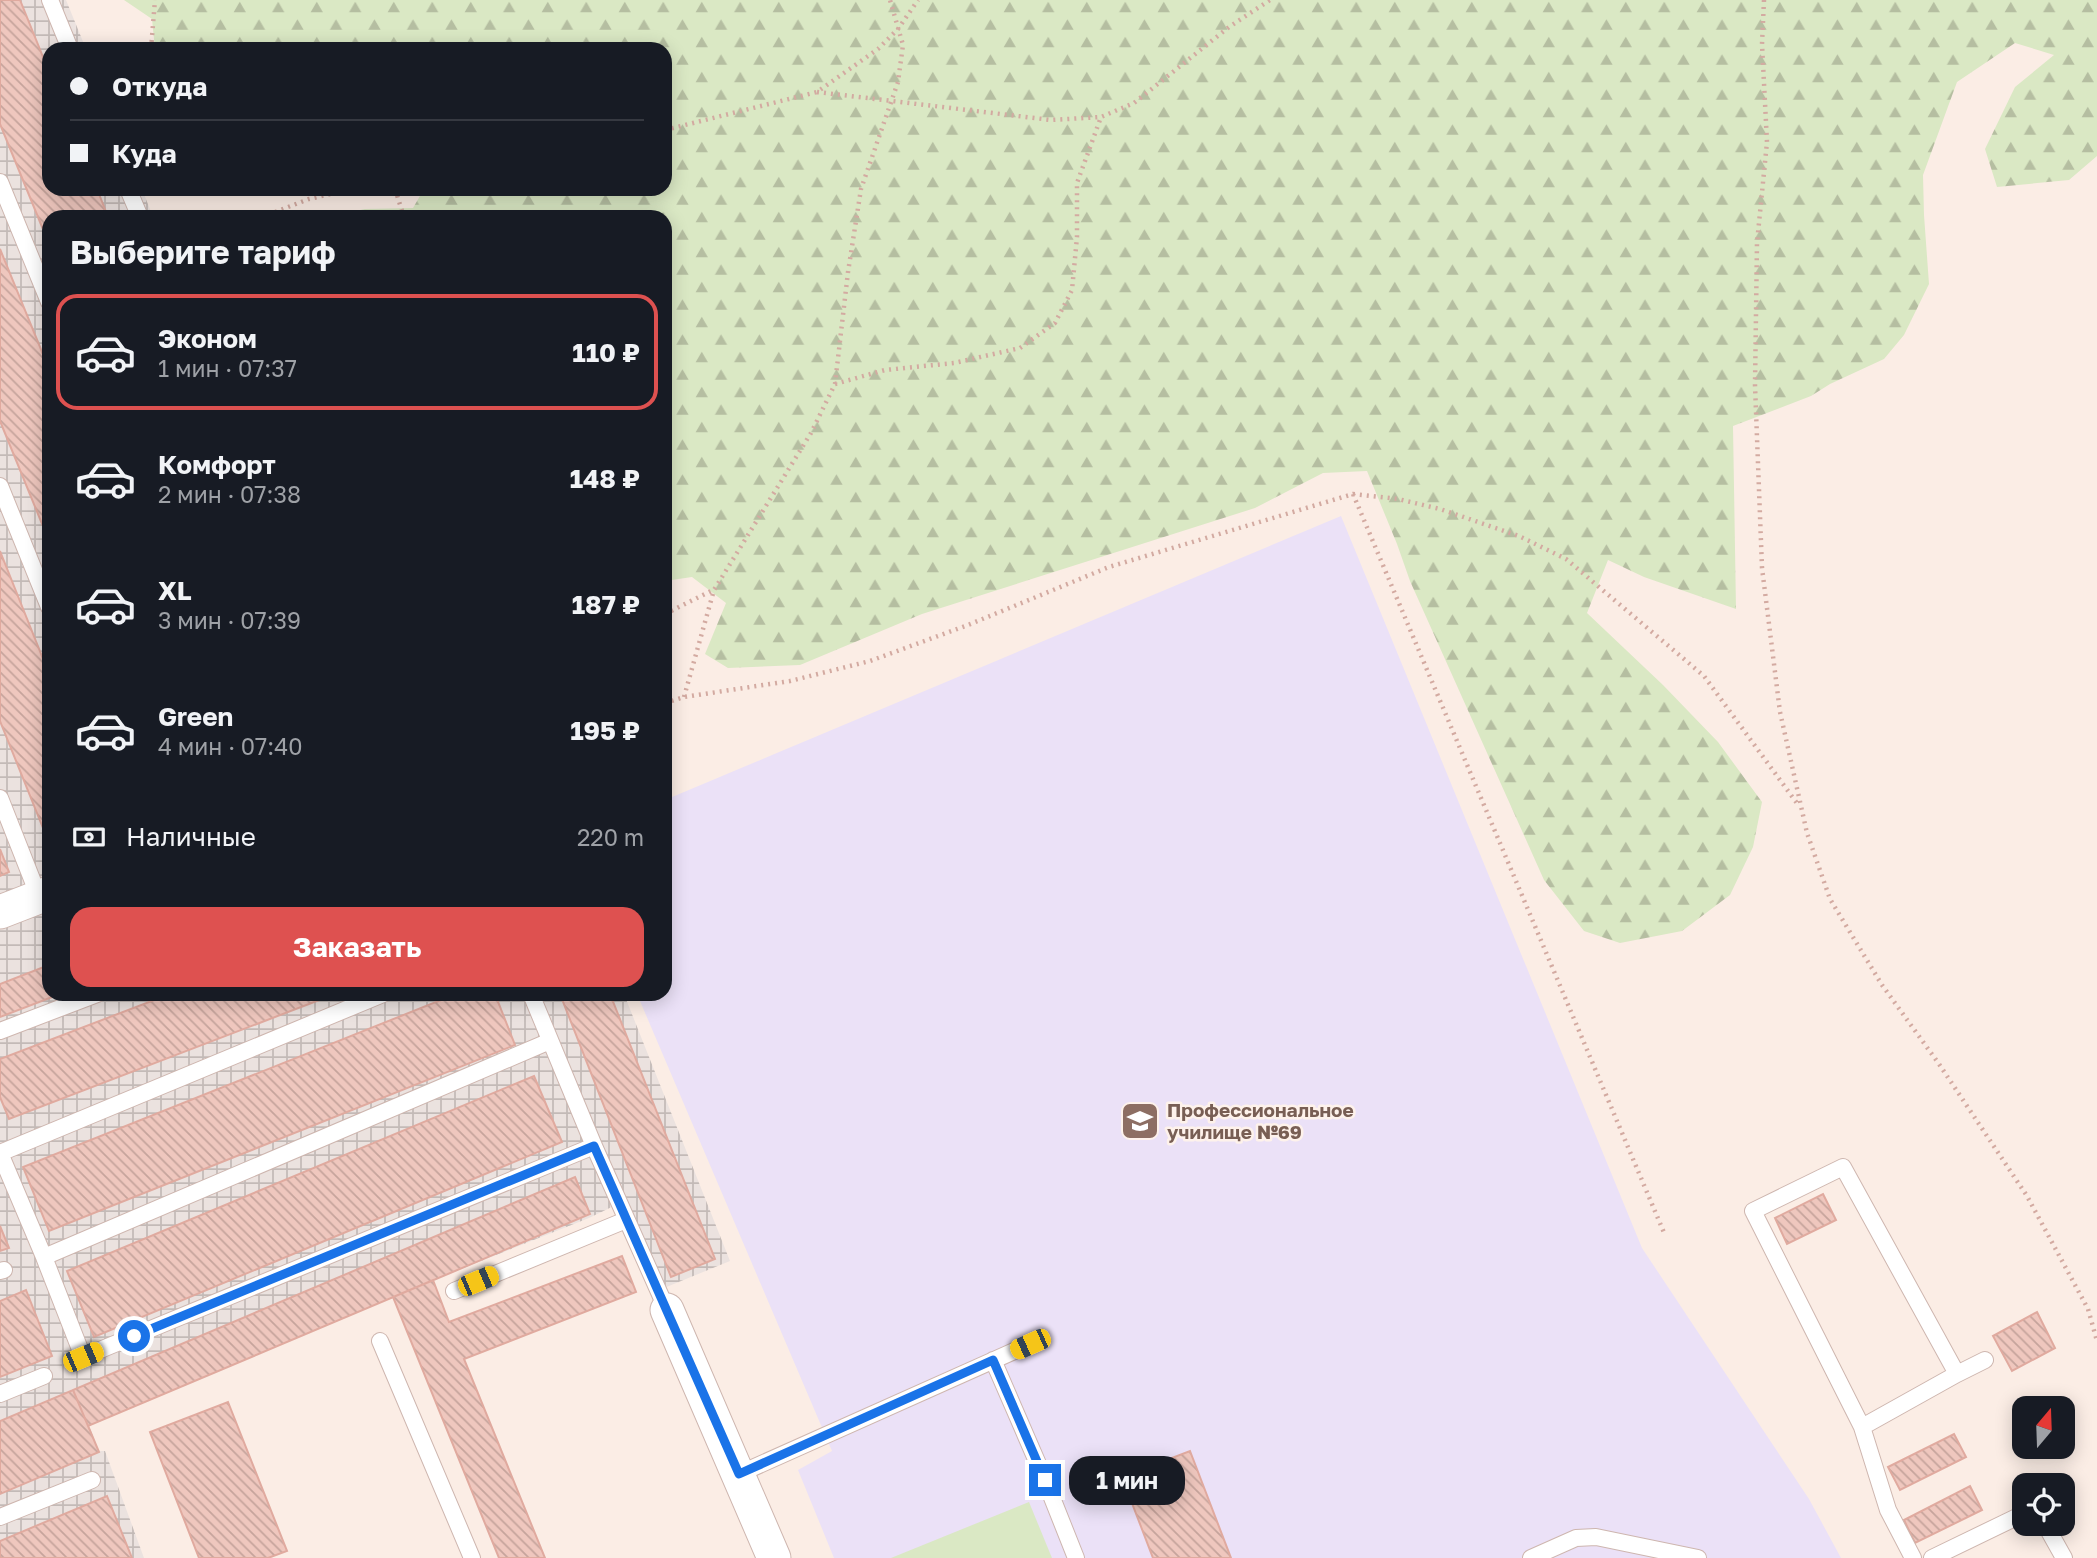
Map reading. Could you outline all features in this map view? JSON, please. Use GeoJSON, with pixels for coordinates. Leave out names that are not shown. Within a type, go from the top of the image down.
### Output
{"type":"FeatureCollection","features":[{"type":"Feature","properties":{"kind":"street"},"geometry":{"type":"LineString","coordinates":[[0,912],[42,896]]}},
{"type":"Feature","properties":{"kind":"street"},"geometry":{"type":"LineString","coordinates":[[667,1310],[774,1558]]}},
{"type":"Feature","properties":{"kind":"lane"},"geometry":{"type":"LineString","coordinates":[[50,0],[67,42]]}},
{"type":"Feature","properties":{"kind":"lane"},"geometry":{"type":"LineString","coordinates":[[0,182],[42,285]]}},
{"type":"Feature","properties":{"kind":"lane"},"geometry":{"type":"LineString","coordinates":[[0,486],[42,590]]}},
{"type":"Feature","properties":{"kind":"lane"},"geometry":{"type":"LineString","coordinates":[[0,798],[42,891]]}},
{"type":"Feature","properties":{"kind":"lane"},"geometry":{"type":"LineString","coordinates":[[0,1031],[79,1001]]}},
{"type":"Feature","properties":{"kind":"lane"},"geometry":{"type":"LineString","coordinates":[[366,1001],[0,1153],[83,1357],[594,1146]]}},
{"type":"Feature","properties":{"kind":"lane"},"geometry":{"type":"LineString","coordinates":[[534,1001],[594,1146],[667,1310]]}},
{"type":"Feature","properties":{"kind":"lane"},"geometry":{"type":"LineString","coordinates":[[44,1257],[550,1041]]}},
{"type":"Feature","properties":{"kind":"lane"},"geometry":{"type":"LineString","coordinates":[[1913,1558],[1888,1510],[1862,1427],[1753,1211],[1843,1167],[1957,1374]]}},
{"type":"Feature","properties":{"kind":"lane"},"geometry":{"type":"LineString","coordinates":[[454,1292],[626,1220]]}},
{"type":"Feature","properties":{"kind":"lane"},"geometry":{"type":"LineString","coordinates":[[380,1341],[472,1558]]}},
{"type":"Feature","properties":{"kind":"lane"},"geometry":{"type":"LineString","coordinates":[[739,1474],[1030,1344]]}},
{"type":"Feature","properties":{"kind":"lane"},"geometry":{"type":"LineString","coordinates":[[993,1360],[1076,1558]]}},
{"type":"Feature","properties":{"kind":"lane"},"geometry":{"type":"LineString","coordinates":[[1862,1427],[1985,1360]]}},
{"type":"Feature","properties":{"kind":"lane"},"geometry":{"type":"LineString","coordinates":[[0,1394],[44,1376]]}},
{"type":"Feature","properties":{"kind":"lane"},"geometry":{"type":"LineString","coordinates":[[0,1517],[92,1480]]}},
{"type":"Feature","properties":{"kind":"lane"},"geometry":{"type":"LineString","coordinates":[[1932,1558],[2012,1519]]}},
{"type":"Feature","properties":{"kind":"lane"},"geometry":{"type":"LineString","coordinates":[[2052,1536],[2064,1558]]}},
{"type":"Feature","properties":{"kind":"lane"},"geometry":{"type":"LineString","coordinates":[[1531,1558],[1576,1538],[1596,1537],[1698,1558]]}},
{"type":"Feature","properties":{"kind":"path"},"geometry":{"type":"LineString","coordinates":[[152,42],[155,0]]}},
{"type":"Feature","properties":{"kind":"path"},"geometry":{"type":"LineString","coordinates":[[684,697],[714,590],[811,433],[835,384],[861,189],[898,82],[903,46],[890,0]]}},
{"type":"Feature","properties":{"kind":"path"},"geometry":{"type":"LineString","coordinates":[[672,128],[817,92],[878,49],[898,29],[918,0]]}},
{"type":"Feature","properties":{"kind":"path"},"geometry":{"type":"LineString","coordinates":[[817,92],[1051,120],[1101,117],[1133,103],[1229,27],[1270,0]]}},
{"type":"Feature","properties":{"kind":"path"},"geometry":{"type":"LineString","coordinates":[[1764,0],[1762,44],[1767,142],[1757,243],[1755,385],[1762,568],[1780,712],[1807,833],[1830,899],[1882,985],[1939,1064],[2026,1196],[2088,1308],[2097,1341]]}},
{"type":"Feature","properties":{"kind":"path"},"geometry":{"type":"LineString","coordinates":[[835,384],[885,370],[954,363],[1020,348],[1055,323],[1072,290],[1077,237],[1077,183],[1101,117]]}},
{"type":"Feature","properties":{"kind":"path"},"geometry":{"type":"LineString","coordinates":[[281,210],[322,196]]}},
{"type":"Feature","properties":{"kind":"path"},"geometry":{"type":"LineString","coordinates":[[672,701],[790,681],[870,661],[968,625],[1109,567],[1353,494],[1398,499],[1440,509],[1519,536],[1566,559],[1704,676],[1802,810]]}},
{"type":"Feature","properties":{"kind":"path"},"geometry":{"type":"LineString","coordinates":[[1353,494],[1665,1235]]}},
{"type":"Feature","properties":{"kind":"path"},"geometry":{"type":"LineString","coordinates":[[672,611],[714,590]]}},
{"type":"Feature","properties":{"kind":"shaded area"},"geometry":{"type":"Polygon","coordinates":[[[0,0],[66,0],[83,42],[42,42],[42,196],[145,196],[150,210],[42,210],[42,1001],[627,1001],[730,1261],[664,1288],[620,1203],[89,1426],[99,1451],[105,1451],[144,1558],[0,1558],[0,0]]]}},
{"type":"Feature","properties":{"kind":"shaded area","name":"Профессиональное училище №69"},"geometry":{"type":"Polygon","coordinates":[[[1341,516],[1642,1248],[1809,1499],[1841,1558],[834,1558],[798,1470],[832,1451],[640,1001],[672,1001],[672,797],[1341,516]]]}},
{"type":"Feature","properties":{"kind":"green space"},"geometry":{"type":"Polygon","coordinates":[[[124,0],[2097,0],[2097,156],[2069,180],[1997,187],[1985,149],[2015,87],[2054,55],[2015,43],[1957,82],[1923,175],[1929,284],[1904,335],[1884,359],[1830,384],[1811,396],[1733,426],[1736,609],[1644,577],[1608,560],[1587,613],[1718,742],[1762,802],[1753,847],[1730,895],[1682,931],[1620,943],[1584,931],[1544,880],[1410,581],[1367,471],[1323,473],[1255,508],[922,614],[800,665],[728,668],[705,654],[726,603],[692,577],[672,580],[672,210],[360,210],[413,208],[420,196],[672,196],[672,42],[154,42],[152,19],[124,0]]]}},
{"type":"Feature","properties":{"kind":"green space"},"geometry":{"type":"Polygon","coordinates":[[[1029,1502],[1052,1558],[891,1558],[1029,1502]]]}},
{"type":"Feature","properties":{"kind":"building"},"geometry":{"type":"Polygon","coordinates":[[[0,0],[20,0],[42,55],[42,196],[100,196],[105,210],[42,210],[42,227],[0,124],[0,0]]]}},
{"type":"Feature","properties":{"kind":"building"},"geometry":{"type":"Polygon","coordinates":[[[0,249],[42,352],[42,524],[0,421],[0,249]]]}},
{"type":"Feature","properties":{"kind":"building"},"geometry":{"type":"Polygon","coordinates":[[[0,551],[42,656],[42,826],[0,721],[0,551]]]}},
{"type":"Feature","properties":{"kind":"building"},"geometry":{"type":"Polygon","coordinates":[[[0,849],[9,872],[0,876],[0,849]]]}},
{"type":"Feature","properties":{"kind":"building"},"geometry":{"type":"Polygon","coordinates":[[[42,968],[42,1001],[0,1017],[0,984],[42,968]]]}},
{"type":"Feature","properties":{"kind":"building"},"geometry":{"type":"Polygon","coordinates":[[[152,1001],[317,1001],[9,1119],[0,1097],[0,1059],[152,1001]]]}},
{"type":"Feature","properties":{"kind":"building"},"geometry":{"type":"Polygon","coordinates":[[[438,1001],[498,1001],[515,1045],[49,1231],[23,1167],[438,1001]]]}},
{"type":"Feature","properties":{"kind":"building"},"geometry":{"type":"Polygon","coordinates":[[[563,1001],[613,1001],[715,1259],[671,1277],[563,1001]]]}},
{"type":"Feature","properties":{"kind":"building"},"geometry":{"type":"Polygon","coordinates":[[[534,1076],[562,1142],[94,1337],[67,1271],[534,1076]]]}},
{"type":"Feature","properties":{"kind":"building"},"geometry":{"type":"Polygon","coordinates":[[[575,1177],[590,1214],[88,1426],[73,1390],[575,1177]]]}},
{"type":"Feature","properties":{"kind":"building"},"geometry":{"type":"Polygon","coordinates":[[[1823,1194],[1836,1220],[1787,1244],[1775,1218],[1823,1194]]]}},
{"type":"Feature","properties":{"kind":"building"},"geometry":{"type":"Polygon","coordinates":[[[0,1226],[9,1248],[0,1251],[0,1226]]]}},
{"type":"Feature","properties":{"kind":"building"},"geometry":{"type":"Polygon","coordinates":[[[622,1256],[636,1292],[464,1359],[545,1558],[499,1558],[393,1297],[433,1280],[449,1322],[622,1256]]]}},
{"type":"Feature","properties":{"kind":"building"},"geometry":{"type":"Polygon","coordinates":[[[26,1290],[52,1356],[0,1377],[0,1301],[26,1290]]]}},
{"type":"Feature","properties":{"kind":"building"},"geometry":{"type":"Polygon","coordinates":[[[2037,1312],[2055,1348],[2012,1371],[1993,1336],[2037,1312]]]}},
{"type":"Feature","properties":{"kind":"building"},"geometry":{"type":"Polygon","coordinates":[[[73,1390],[99,1452],[0,1494],[0,1421],[73,1390]]]}},
{"type":"Feature","properties":{"kind":"building"},"geometry":{"type":"Polygon","coordinates":[[[228,1402],[287,1551],[268,1558],[199,1558],[150,1432],[228,1402]]]}},
{"type":"Feature","properties":{"kind":"building"},"geometry":{"type":"Polygon","coordinates":[[[1954,1434],[1966,1457],[1900,1490],[1888,1467],[1954,1434]]]}},
{"type":"Feature","properties":{"kind":"building"},"geometry":{"type":"Polygon","coordinates":[[[1190,1451],[1231,1558],[1153,1558],[1122,1477],[1190,1451]]]}},
{"type":"Feature","properties":{"kind":"building"},"geometry":{"type":"Polygon","coordinates":[[[1970,1486],[1982,1510],[1915,1543],[1904,1520],[1970,1486]]]}},
{"type":"Feature","properties":{"kind":"building"},"geometry":{"type":"Polygon","coordinates":[[[107,1496],[132,1558],[0,1558],[0,1541],[107,1496]]]}},
{"type":"Feature","properties":{"kind":"place","name":"Профессиональное училище №69"},"geometry":{"type":"Point","coordinates":[1140,1121]}},
{"type":"Feature","properties":{"kind":"route"},"geometry":{"type":"LineString","coordinates":[[134,1336],[594,1146],[739,1474],[993,1360],[1045,1480]]}}]}
